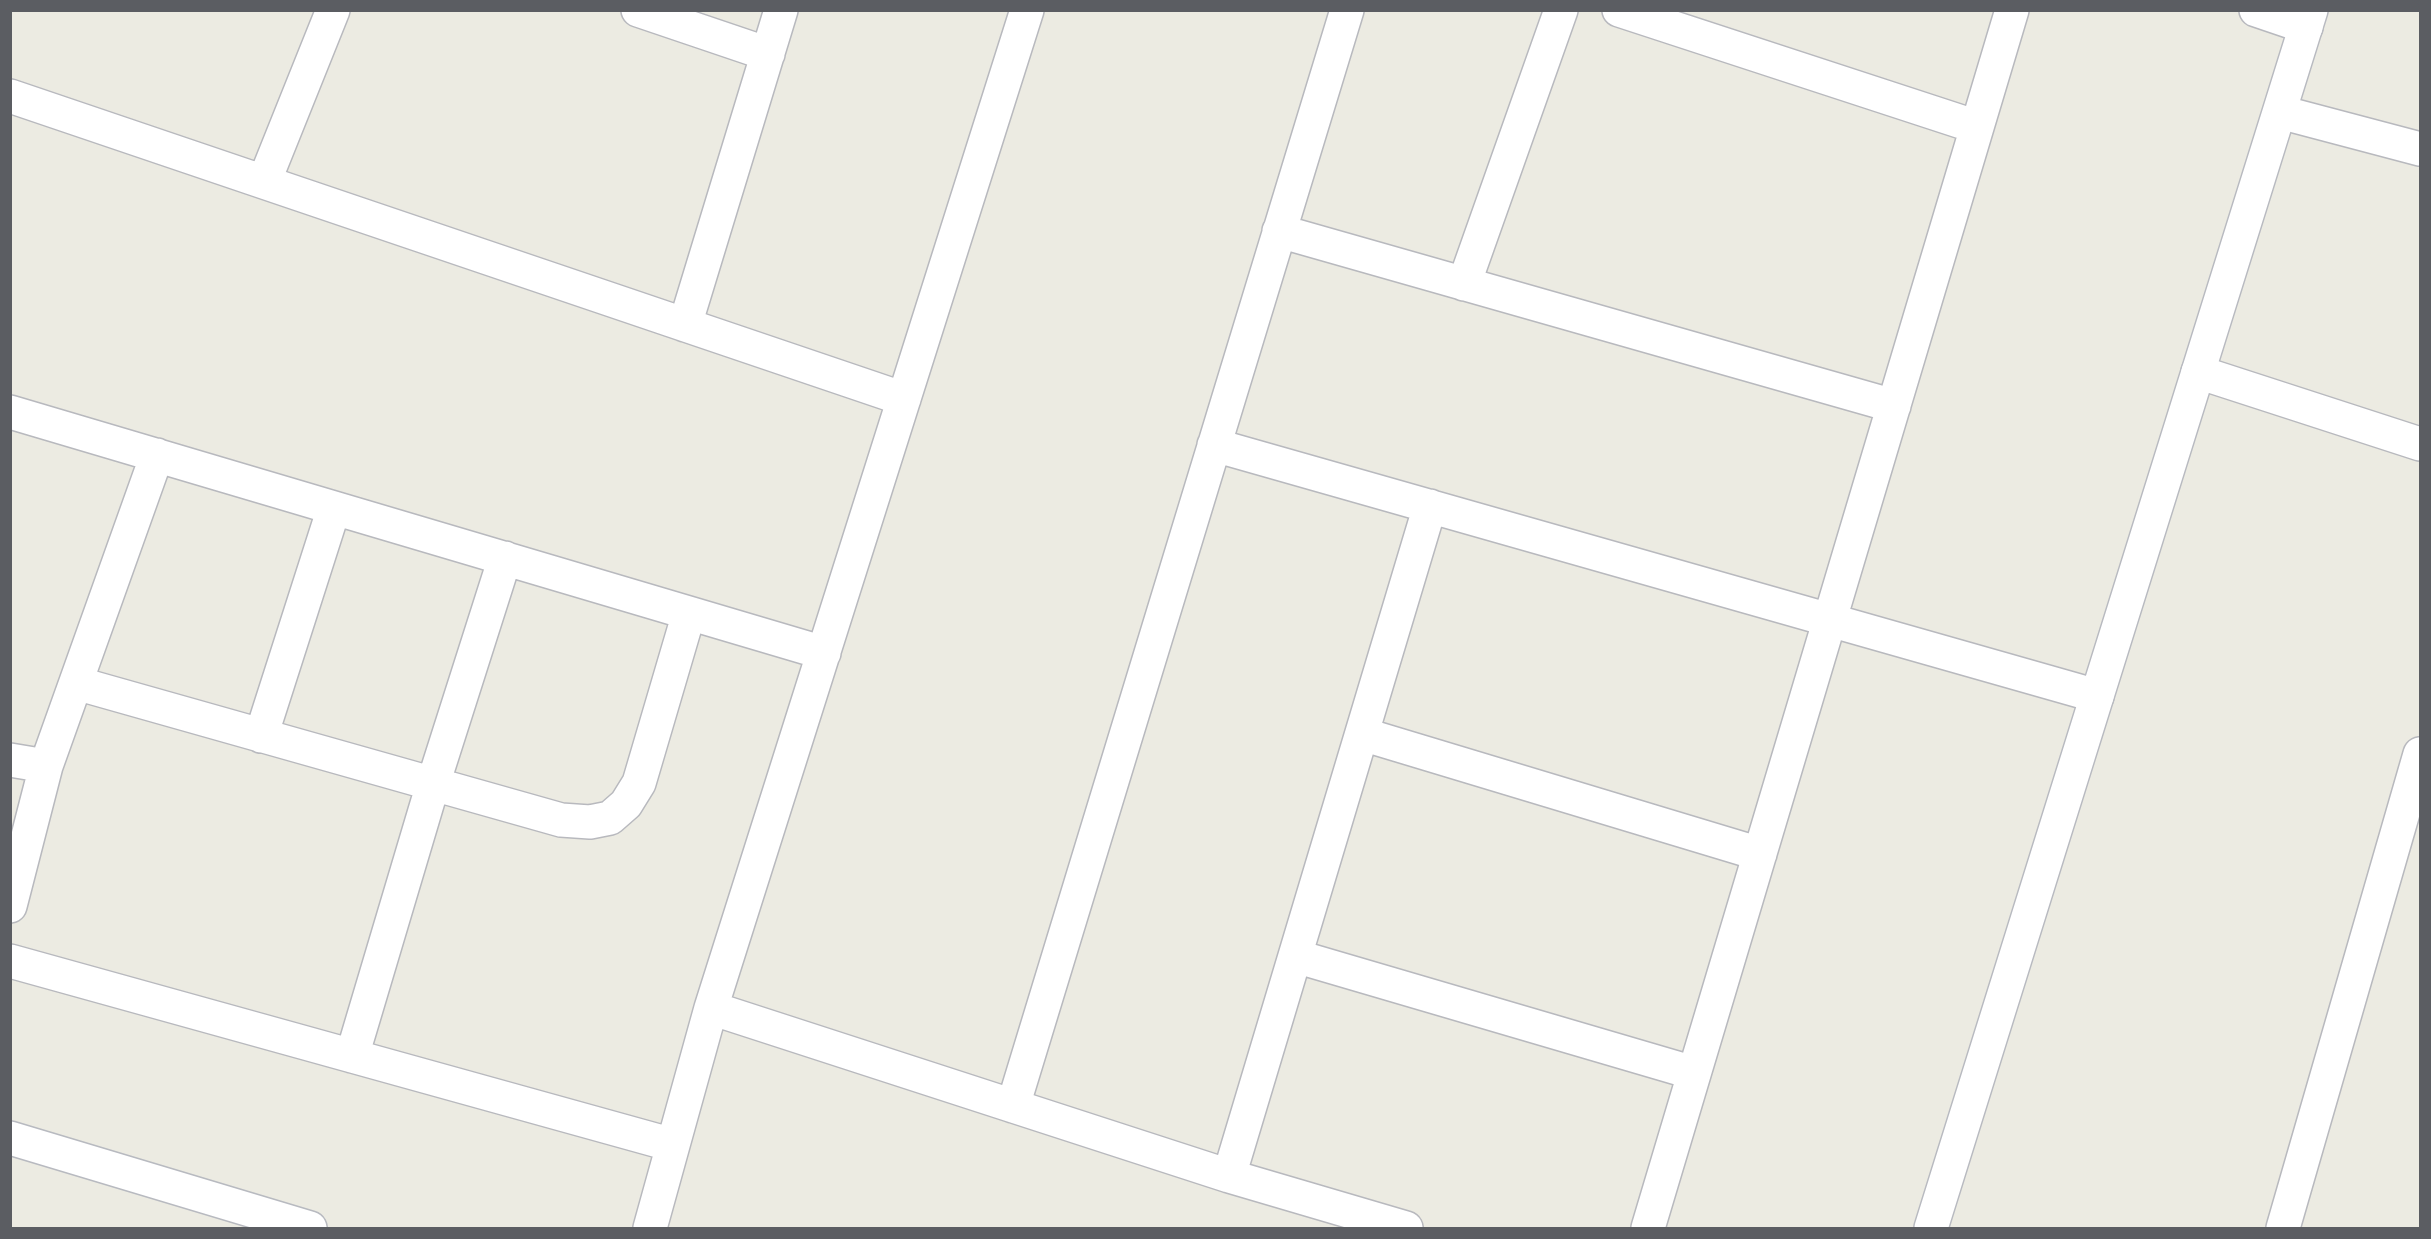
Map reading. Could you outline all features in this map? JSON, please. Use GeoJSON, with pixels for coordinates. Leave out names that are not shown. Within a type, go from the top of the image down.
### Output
{"type":"FeatureCollection","features":[{"type":"Feature","properties":{"kind":"street"},"geometry":{"type":"LineString","coordinates":[[264,182],[333,10]]}},
{"type":"Feature","properties":{"kind":"street"},"geometry":{"type":"LineString","coordinates":[[638,10],[768,54]]}},
{"type":"Feature","properties":{"kind":"street"},"geometry":{"type":"LineString","coordinates":[[685,325],[781,10]]}},
{"type":"Feature","properties":{"kind":"street"},"geometry":{"type":"LineString","coordinates":[[650,1228],[711,1008],[1027,10]]}},
{"type":"Feature","properties":{"kind":"street"},"geometry":{"type":"LineString","coordinates":[[1013,1106],[1347,10]]}},
{"type":"Feature","properties":{"kind":"street"},"geometry":{"type":"LineString","coordinates":[[1464,284],[1561,10]]}},
{"type":"Feature","properties":{"kind":"street"},"geometry":{"type":"LineString","coordinates":[[1618,10],[1977,127]]}},
{"type":"Feature","properties":{"kind":"street"},"geometry":{"type":"LineString","coordinates":[[1648,1228],[2012,10]]}},
{"type":"Feature","properties":{"kind":"street"},"geometry":{"type":"LineString","coordinates":[[1930,1228],[2308,19],[2256,10]]}},
{"type":"Feature","properties":{"kind":"street"},"geometry":{"type":"LineString","coordinates":[[10,96],[904,399]]}},
{"type":"Feature","properties":{"kind":"street"},"geometry":{"type":"LineString","coordinates":[[2280,112],[2421,149]]}},
{"type":"Feature","properties":{"kind":"street"},"geometry":{"type":"LineString","coordinates":[[1279,231],[1894,406]]}},
{"type":"Feature","properties":{"kind":"street"},"geometry":{"type":"LineString","coordinates":[[2198,372],[2421,444]]}},
{"type":"Feature","properties":{"kind":"street"},"geometry":{"type":"LineString","coordinates":[[10,412],[824,653]]}},
{"type":"Feature","properties":{"kind":"street"},"geometry":{"type":"LineString","coordinates":[[1214,445],[1830,618],[2097,696]]}},
{"type":"Feature","properties":{"kind":"street"},"geometry":{"type":"LineString","coordinates":[[10,906],[46,766],[157,455]]}},
{"type":"Feature","properties":{"kind":"street"},"geometry":{"type":"LineString","coordinates":[[1229,1176],[1430,506]]}},
{"type":"Feature","properties":{"kind":"street"},"geometry":{"type":"LineString","coordinates":[[261,736],[334,508]]}},
{"type":"Feature","properties":{"kind":"street"},"geometry":{"type":"LineString","coordinates":[[352,1056],[433,784],[506,558]]}},
{"type":"Feature","properties":{"kind":"street"},"geometry":{"type":"LineString","coordinates":[[76,682],[561,820],[590,822],[610,818],[626,804],[639,783],[689,613]]}},
{"type":"Feature","properties":{"kind":"street"},"geometry":{"type":"LineString","coordinates":[[1362,734],[1760,854]]}},
{"type":"Feature","properties":{"kind":"street"},"geometry":{"type":"LineString","coordinates":[[2283,1228],[2421,753]]}},
{"type":"Feature","properties":{"kind":"street"},"geometry":{"type":"LineString","coordinates":[[10,760],[46,766]]}},
{"type":"Feature","properties":{"kind":"street"},"geometry":{"type":"LineString","coordinates":[[1295,956],[1694,1073]]}},
{"type":"Feature","properties":{"kind":"street"},"geometry":{"type":"LineString","coordinates":[[10,961],[673,1145]]}},
{"type":"Feature","properties":{"kind":"street"},"geometry":{"type":"LineString","coordinates":[[711,1008],[1229,1176],[1406,1228]]}},
{"type":"Feature","properties":{"kind":"street"},"geometry":{"type":"LineString","coordinates":[[10,1138],[254,1220],[310,1228]]}}]}
